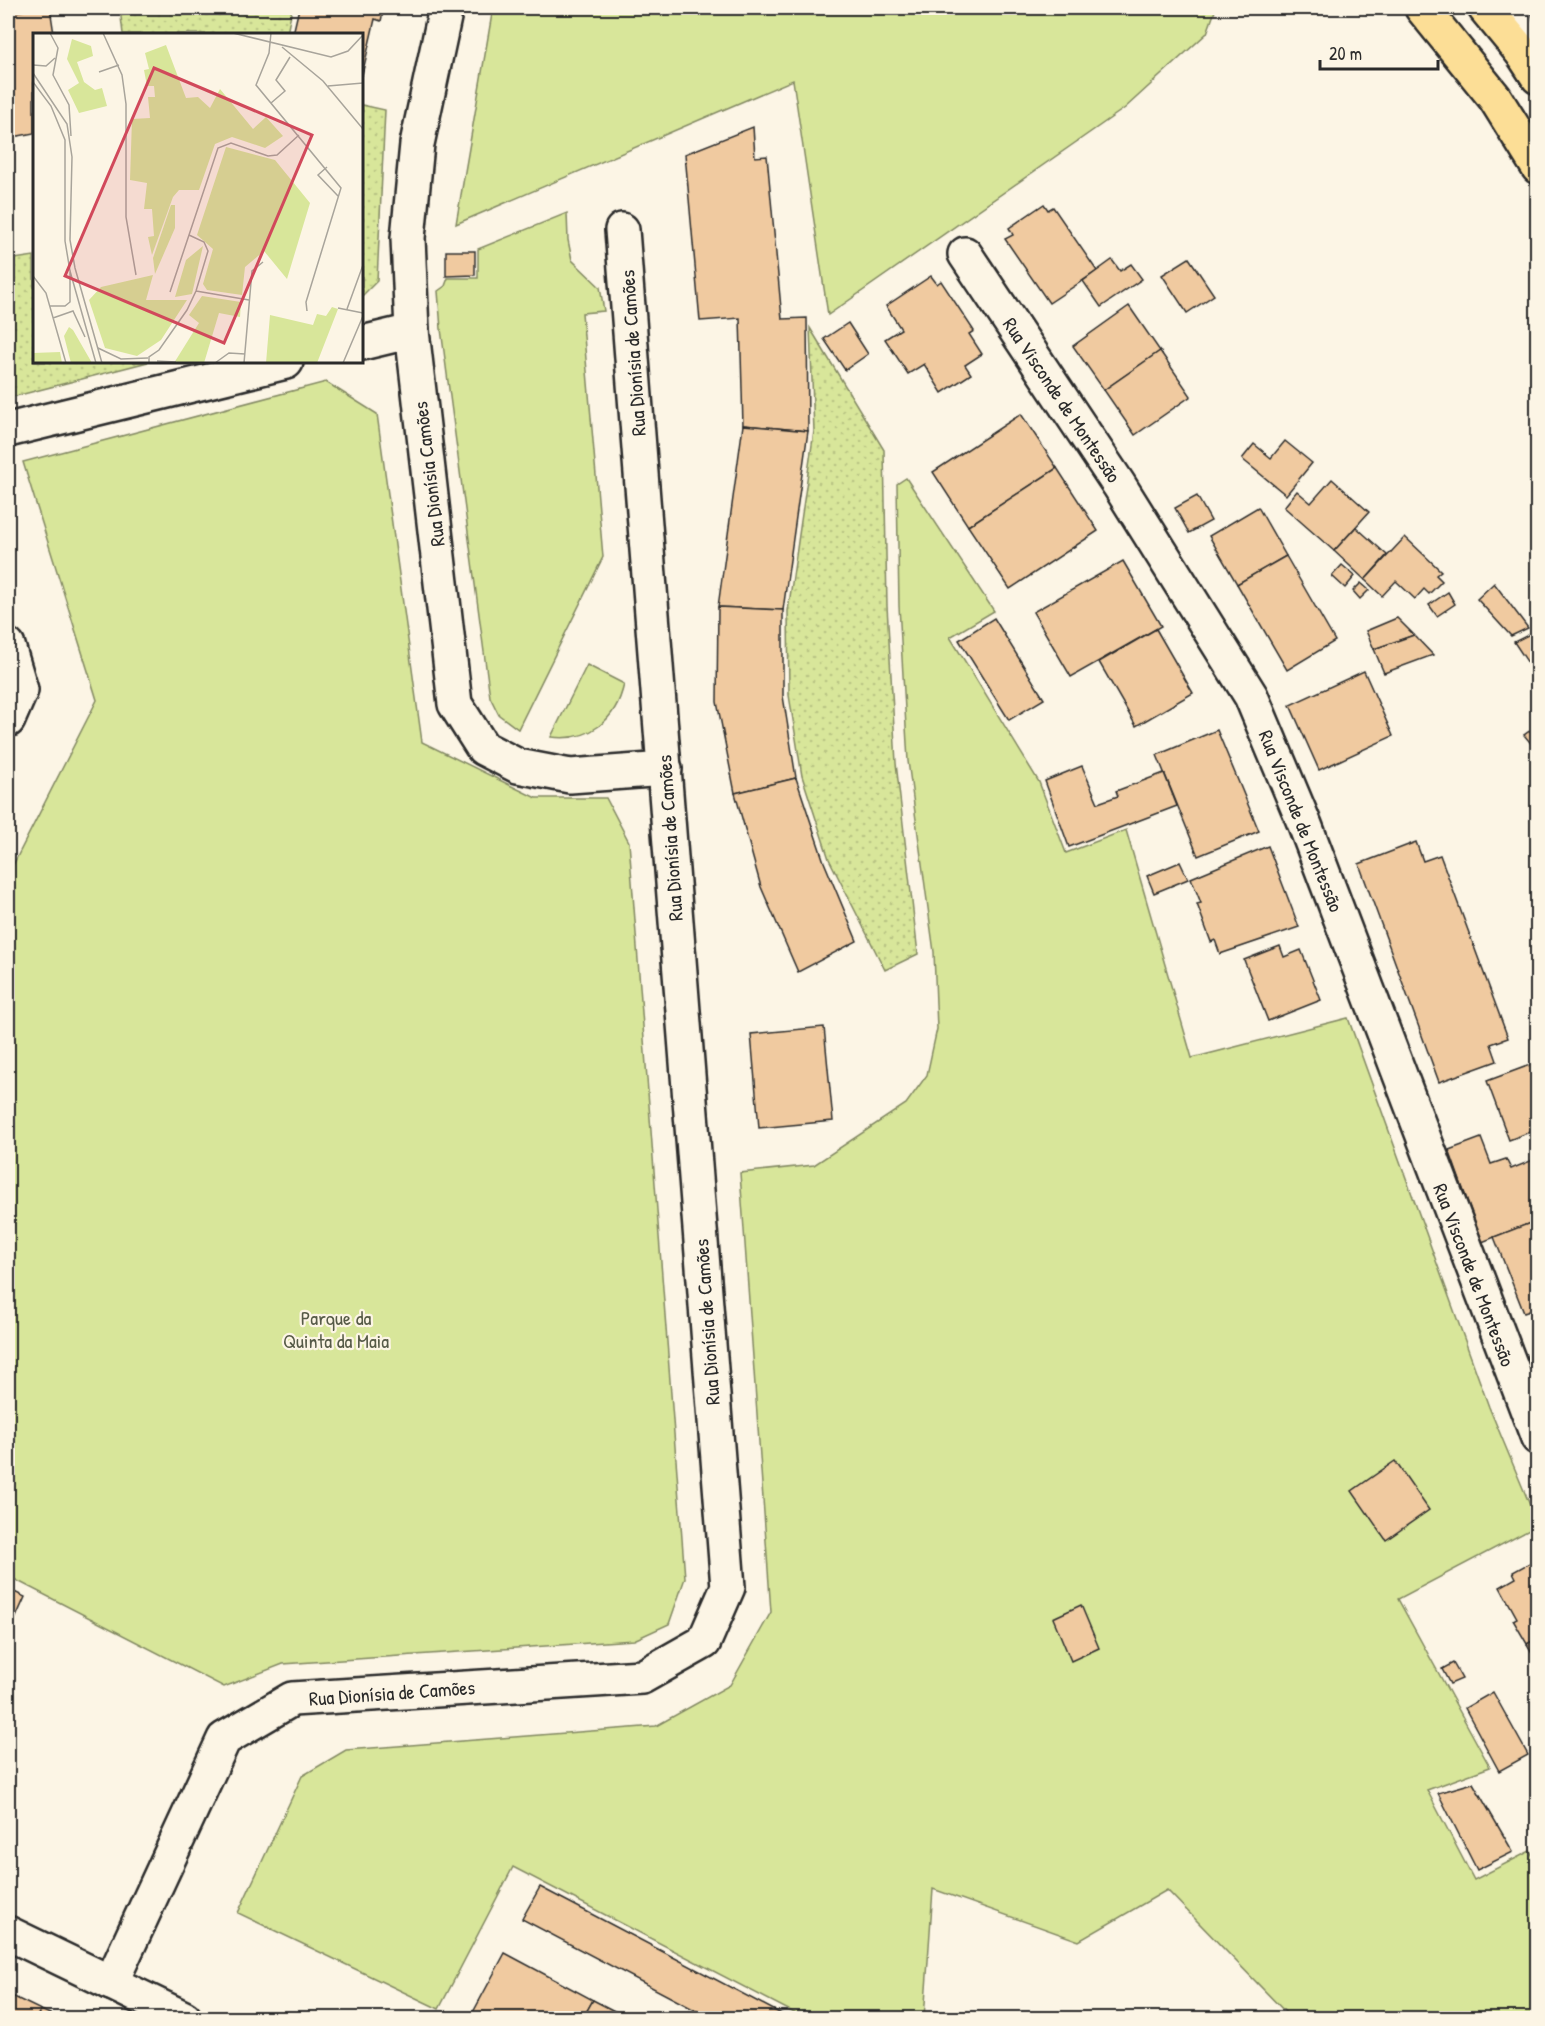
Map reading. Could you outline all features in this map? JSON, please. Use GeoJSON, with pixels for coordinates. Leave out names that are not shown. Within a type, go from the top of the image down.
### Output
{"type":"FeatureCollection","features":[{"type":"Feature","properties":{"kind":"main road"},"geometry":{"type":"LineString","coordinates":[[1422,8],[1495,98],[1538,167]]}},
{"type":"Feature","properties":{"kind":"main road"},"geometry":{"type":"LineString","coordinates":[[1485,8],[1530,66]]}},
{"type":"Feature","properties":{"kind":"street","name":"Rua Dionísia Camões"},"geometry":{"type":"LineString","coordinates":[[446,8],[417,144],[408,238],[412,331],[455,704],[483,748],[518,766],[570,776],[665,769]]}},
{"type":"Feature","properties":{"kind":"street"},"geometry":{"type":"LineString","coordinates":[[1513,8],[1530,66]]}},
{"type":"Feature","properties":{"kind":"street","name":"Rua Dionísia de Camões"},"geometry":{"type":"LineString","coordinates":[[111,1983],[224,1738],[292,1699],[642,1677],[704,1642],[728,1587],[622,230]]}},
{"type":"Feature","properties":{"kind":"street","name":"Rua Visconde de Montessão"},"geometry":{"type":"LineString","coordinates":[[965,254],[1119,485],[1251,696],[1305,825],[1538,1438]]}},
{"type":"Feature","properties":{"kind":"street"},"geometry":{"type":"LineString","coordinates":[[363,343],[412,331]]}},
{"type":"Feature","properties":{"kind":"street"},"geometry":{"type":"LineString","coordinates":[[8,430],[282,363]]}},
{"type":"Feature","properties":{"kind":"street"},"geometry":{"type":"LineString","coordinates":[[8,646],[21,690],[8,720]]}},
{"type":"Feature","properties":{"kind":"street"},"geometry":{"type":"LineString","coordinates":[[8,1933],[184,2019]]}},
{"type":"Feature","properties":{"kind":"green space"},"geometry":{"type":"Polygon","coordinates":[[[120,8],[292,8],[287,33],[123,33],[120,8]]]}},
{"type":"Feature","properties":{"kind":"green space"},"geometry":{"type":"Polygon","coordinates":[[[493,8],[1216,8],[1207,33],[1125,108],[828,315],[793,80],[456,224],[493,8]]]}},
{"type":"Feature","properties":{"kind":"green space"},"geometry":{"type":"Polygon","coordinates":[[[363,105],[385,110],[377,281],[363,295],[363,105]]]}},
{"type":"Feature","properties":{"kind":"green space"},"geometry":{"type":"Polygon","coordinates":[[[567,213],[568,240],[572,260],[600,287],[604,311],[582,313],[603,557],[518,729],[499,715],[490,697],[441,329],[438,291],[445,286],[448,278],[478,278],[478,249],[567,213]]]}},
{"type":"Feature","properties":{"kind":"green space"},"geometry":{"type":"Polygon","coordinates":[[[33,256],[33,363],[144,363],[8,398],[8,260],[33,256]]]}},
{"type":"Feature","properties":{"kind":"green space"},"geometry":{"type":"Polygon","coordinates":[[[810,328],[884,450],[887,606],[896,763],[918,954],[885,970],[829,859],[802,776],[789,695],[788,611],[814,431],[810,328]]]}},
{"type":"Feature","properties":{"kind":"green space","name":"Parque da Quinta da Maia"},"geometry":{"type":"Polygon","coordinates":[[[326,382],[377,414],[422,742],[536,798],[606,798],[629,842],[685,1578],[669,1624],[634,1640],[283,1664],[224,1687],[8,1576],[8,875],[97,700],[23,462],[326,382]]]}},
{"type":"Feature","properties":{"kind":"green space"},"geometry":{"type":"Polygon","coordinates":[[[906,478],[994,611],[950,637],[1039,782],[1066,853],[1126,830],[1192,1058],[1348,1018],[1489,1407],[1537,1522],[1537,1526],[1398,1599],[1490,1767],[1427,1790],[1474,1880],[1530,1851],[1537,1862],[1537,2018],[1291,2018],[1167,1890],[1079,1941],[933,1889],[924,2018],[804,2018],[513,1867],[439,2009],[238,1913],[302,1776],[346,1750],[656,1726],[730,1685],[771,1612],[740,1173],[814,1165],[906,1104],[927,1075],[937,1029],[934,952],[908,761],[899,606],[897,484],[906,478]]]}},
{"type":"Feature","properties":{"kind":"green space"},"geometry":{"type":"Polygon","coordinates":[[[587,665],[624,684],[615,709],[599,726],[589,732],[565,738],[551,737],[587,665]]]}},
{"type":"Feature","properties":{"kind":"building"},"geometry":{"type":"Polygon","coordinates":[[[50,8],[54,33],[33,33],[33,133],[8,138],[8,13],[50,8]]]}},
{"type":"Feature","properties":{"kind":"building"},"geometry":{"type":"Polygon","coordinates":[[[299,8],[384,8],[381,21],[375,19],[363,71],[363,33],[293,33],[299,8]]]}},
{"type":"Feature","properties":{"kind":"building"},"geometry":{"type":"Polygon","coordinates":[[[753,127],[755,157],[767,156],[782,319],[807,318],[808,431],[743,425],[740,318],[700,321],[685,154],[753,127]]]}},
{"type":"Feature","properties":{"kind":"building"},"geometry":{"type":"Polygon","coordinates":[[[1044,204],[1048,210],[1053,207],[1097,271],[1049,303],[1005,239],[1013,235],[1009,228],[1044,204]]]}},
{"type":"Feature","properties":{"kind":"building"},"geometry":{"type":"Polygon","coordinates":[[[446,251],[475,251],[475,275],[446,276],[446,251]]]}},
{"type":"Feature","properties":{"kind":"building"},"geometry":{"type":"Polygon","coordinates":[[[1189,258],[1214,295],[1187,313],[1162,275],[1189,258]]]}},
{"type":"Feature","properties":{"kind":"building"},"geometry":{"type":"Polygon","coordinates":[[[1112,260],[1120,271],[1131,264],[1142,279],[1101,307],[1083,281],[1112,260]]]}},
{"type":"Feature","properties":{"kind":"building"},"geometry":{"type":"Polygon","coordinates":[[[931,276],[937,284],[941,281],[974,331],[969,334],[982,354],[965,365],[971,374],[942,393],[924,364],[908,374],[885,339],[901,329],[886,306],[931,276]]]}},
{"type":"Feature","properties":{"kind":"building"},"geometry":{"type":"Polygon","coordinates":[[[1129,306],[1160,351],[1104,390],[1073,346],[1129,306]]]}},
{"type":"Feature","properties":{"kind":"building"},"geometry":{"type":"Polygon","coordinates":[[[848,323],[868,354],[845,370],[824,339],[848,323]]]}},
{"type":"Feature","properties":{"kind":"building"},"geometry":{"type":"Polygon","coordinates":[[[1160,351],[1191,396],[1135,435],[1104,390],[1160,351]]]}},
{"type":"Feature","properties":{"kind":"building"},"geometry":{"type":"Polygon","coordinates":[[[1021,414],[1057,468],[968,526],[933,472],[1021,414]]]}},
{"type":"Feature","properties":{"kind":"building"},"geometry":{"type":"Polygon","coordinates":[[[743,425],[808,431],[783,610],[718,607],[743,425]]]}},
{"type":"Feature","properties":{"kind":"building"},"geometry":{"type":"Polygon","coordinates":[[[1285,441],[1312,463],[1286,495],[1242,459],[1254,444],[1271,458],[1285,441]]]}},
{"type":"Feature","properties":{"kind":"building"},"geometry":{"type":"Polygon","coordinates":[[[1057,468],[1098,531],[1010,589],[968,526],[1057,468]]]}},
{"type":"Feature","properties":{"kind":"building"},"geometry":{"type":"Polygon","coordinates":[[[1332,479],[1369,512],[1334,551],[1284,507],[1297,491],[1311,503],[1332,479]]]}},
{"type":"Feature","properties":{"kind":"building"},"geometry":{"type":"Polygon","coordinates":[[[1197,496],[1211,521],[1189,533],[1175,508],[1197,496]]]}},
{"type":"Feature","properties":{"kind":"building"},"geometry":{"type":"Polygon","coordinates":[[[1258,507],[1286,556],[1237,584],[1209,536],[1258,507]]]}},
{"type":"Feature","properties":{"kind":"building"},"geometry":{"type":"Polygon","coordinates":[[[1356,527],[1387,555],[1365,580],[1334,551],[1356,527]]]}},
{"type":"Feature","properties":{"kind":"building"},"geometry":{"type":"Polygon","coordinates":[[[1405,537],[1441,571],[1436,575],[1442,581],[1429,594],[1424,589],[1415,599],[1396,581],[1382,596],[1365,580],[1405,537]]]}},
{"type":"Feature","properties":{"kind":"building"},"geometry":{"type":"Polygon","coordinates":[[[1286,556],[1335,641],[1287,670],[1237,584],[1286,556]]]}},
{"type":"Feature","properties":{"kind":"building"},"geometry":{"type":"Polygon","coordinates":[[[1123,561],[1161,626],[1071,677],[1033,612],[1123,561]]]}},
{"type":"Feature","properties":{"kind":"building"},"geometry":{"type":"Polygon","coordinates":[[[1342,565],[1355,576],[1345,588],[1332,576],[1342,565]]]}},
{"type":"Feature","properties":{"kind":"building"},"geometry":{"type":"Polygon","coordinates":[[[1361,583],[1369,590],[1360,599],[1353,591],[1361,583]]]}},
{"type":"Feature","properties":{"kind":"building"},"geometry":{"type":"Polygon","coordinates":[[[1494,583],[1528,628],[1511,636],[1477,599],[1494,583]]]}},
{"type":"Feature","properties":{"kind":"building"},"geometry":{"type":"Polygon","coordinates":[[[1448,592],[1455,604],[1437,616],[1429,605],[1448,592]]]}},
{"type":"Feature","properties":{"kind":"building"},"geometry":{"type":"Polygon","coordinates":[[[718,607],[783,610],[783,696],[796,778],[735,793],[717,702],[718,607]]]}},
{"type":"Feature","properties":{"kind":"building"},"geometry":{"type":"Polygon","coordinates":[[[994,618],[1044,699],[1009,720],[959,640],[994,618]]]}},
{"type":"Feature","properties":{"kind":"building"},"geometry":{"type":"Polygon","coordinates":[[[1397,618],[1414,635],[1374,649],[1366,631],[1397,618]]]}},
{"type":"Feature","properties":{"kind":"building"},"geometry":{"type":"Polygon","coordinates":[[[1156,629],[1193,693],[1136,726],[1099,662],[1156,629]]]}},
{"type":"Feature","properties":{"kind":"building"},"geometry":{"type":"Polygon","coordinates":[[[1538,630],[1538,678],[1514,642],[1538,630]]]}},
{"type":"Feature","properties":{"kind":"building"},"geometry":{"type":"Polygon","coordinates":[[[1414,635],[1433,655],[1384,673],[1374,649],[1414,635]]]}},
{"type":"Feature","properties":{"kind":"building"},"geometry":{"type":"Polygon","coordinates":[[[1364,671],[1393,736],[1319,770],[1290,705],[1364,671]]]}},
{"type":"Feature","properties":{"kind":"building"},"geometry":{"type":"Polygon","coordinates":[[[1538,725],[1538,744],[1534,747],[1524,735],[1538,725]]]}},
{"type":"Feature","properties":{"kind":"building"},"geometry":{"type":"Polygon","coordinates":[[[1217,730],[1259,831],[1198,856],[1157,755],[1217,730]]]}},
{"type":"Feature","properties":{"kind":"building"},"geometry":{"type":"Polygon","coordinates":[[[1082,766],[1098,803],[1118,796],[1116,791],[1164,773],[1177,806],[1069,847],[1045,781],[1082,766]]]}},
{"type":"Feature","properties":{"kind":"building"},"geometry":{"type":"Polygon","coordinates":[[[796,778],[824,862],[857,941],[798,972],[761,887],[735,793],[796,778]]]}},
{"type":"Feature","properties":{"kind":"building"},"geometry":{"type":"Polygon","coordinates":[[[1416,842],[1423,861],[1440,855],[1508,1038],[1491,1044],[1497,1061],[1439,1082],[1359,864],[1416,842]]]}},
{"type":"Feature","properties":{"kind":"building"},"geometry":{"type":"Polygon","coordinates":[[[1268,846],[1299,927],[1220,954],[1215,940],[1211,942],[1197,904],[1201,903],[1191,878],[1268,846]]]}},
{"type":"Feature","properties":{"kind":"building"},"geometry":{"type":"Polygon","coordinates":[[[1180,862],[1188,879],[1154,893],[1147,876],[1180,862]]]}},
{"type":"Feature","properties":{"kind":"building"},"geometry":{"type":"Polygon","coordinates":[[[1280,946],[1284,957],[1301,950],[1321,1000],[1268,1021],[1244,960],[1280,946]]]}},
{"type":"Feature","properties":{"kind":"building"},"geometry":{"type":"Polygon","coordinates":[[[824,1027],[833,1121],[759,1128],[751,1034],[824,1027]]]}},
{"type":"Feature","properties":{"kind":"building"},"geometry":{"type":"Polygon","coordinates":[[[1538,1062],[1538,1129],[1509,1140],[1487,1081],[1538,1062]]]}},
{"type":"Feature","properties":{"kind":"building"},"geometry":{"type":"Polygon","coordinates":[[[1481,1138],[1491,1164],[1506,1159],[1511,1169],[1538,1158],[1538,1220],[1482,1242],[1449,1150],[1481,1138]]]}},
{"type":"Feature","properties":{"kind":"building"},"geometry":{"type":"Polygon","coordinates":[[[1538,1220],[1538,1308],[1524,1313],[1494,1237],[1538,1220]]]}},
{"type":"Feature","properties":{"kind":"building"},"geometry":{"type":"Polygon","coordinates":[[[1395,1461],[1429,1510],[1386,1540],[1352,1491],[1395,1461]]]}},
{"type":"Feature","properties":{"kind":"building"},"geometry":{"type":"Polygon","coordinates":[[[1537,1559],[1538,1638],[1527,1644],[1513,1620],[1517,1618],[1500,1587],[1516,1578],[1513,1572],[1537,1559]]]}},
{"type":"Feature","properties":{"kind":"building"},"geometry":{"type":"Polygon","coordinates":[[[8,1589],[25,1597],[8,1635],[8,1589]]]}},
{"type":"Feature","properties":{"kind":"building"},"geometry":{"type":"Polygon","coordinates":[[[1081,1605],[1099,1648],[1071,1661],[1053,1618],[1081,1605]]]}},
{"type":"Feature","properties":{"kind":"building"},"geometry":{"type":"Polygon","coordinates":[[[1538,1638],[1538,1663],[1527,1644],[1538,1638]]]}},
{"type":"Feature","properties":{"kind":"building"},"geometry":{"type":"Polygon","coordinates":[[[1453,1663],[1462,1679],[1450,1684],[1442,1669],[1453,1663]]]}},
{"type":"Feature","properties":{"kind":"building"},"geometry":{"type":"Polygon","coordinates":[[[1493,1692],[1528,1755],[1499,1771],[1465,1708],[1493,1692]]]}},
{"type":"Feature","properties":{"kind":"building"},"geometry":{"type":"Polygon","coordinates":[[[1473,1783],[1513,1852],[1477,1870],[1438,1793],[1473,1783]]]}},
{"type":"Feature","properties":{"kind":"building"},"geometry":{"type":"Polygon","coordinates":[[[540,1887],[789,2018],[710,2018],[522,1919],[540,1887]]]}},
{"type":"Feature","properties":{"kind":"building"},"geometry":{"type":"Polygon","coordinates":[[[505,1953],[593,2000],[583,2018],[470,2018],[505,1953]]]}},
{"type":"Feature","properties":{"kind":"building"},"geometry":{"type":"Polygon","coordinates":[[[8,1994],[41,2010],[36,2018],[8,2018],[8,1994]]]}},
{"type":"Feature","properties":{"kind":"building"},"geometry":{"type":"Polygon","coordinates":[[[593,2000],[628,2018],[583,2018],[593,2000]]]}},
{"type":"Feature","properties":{"kind":"building"},"geometry":{"type":"Polygon","coordinates":[[[41,2010],[59,2018],[36,2018],[41,2010]]]}}]}
